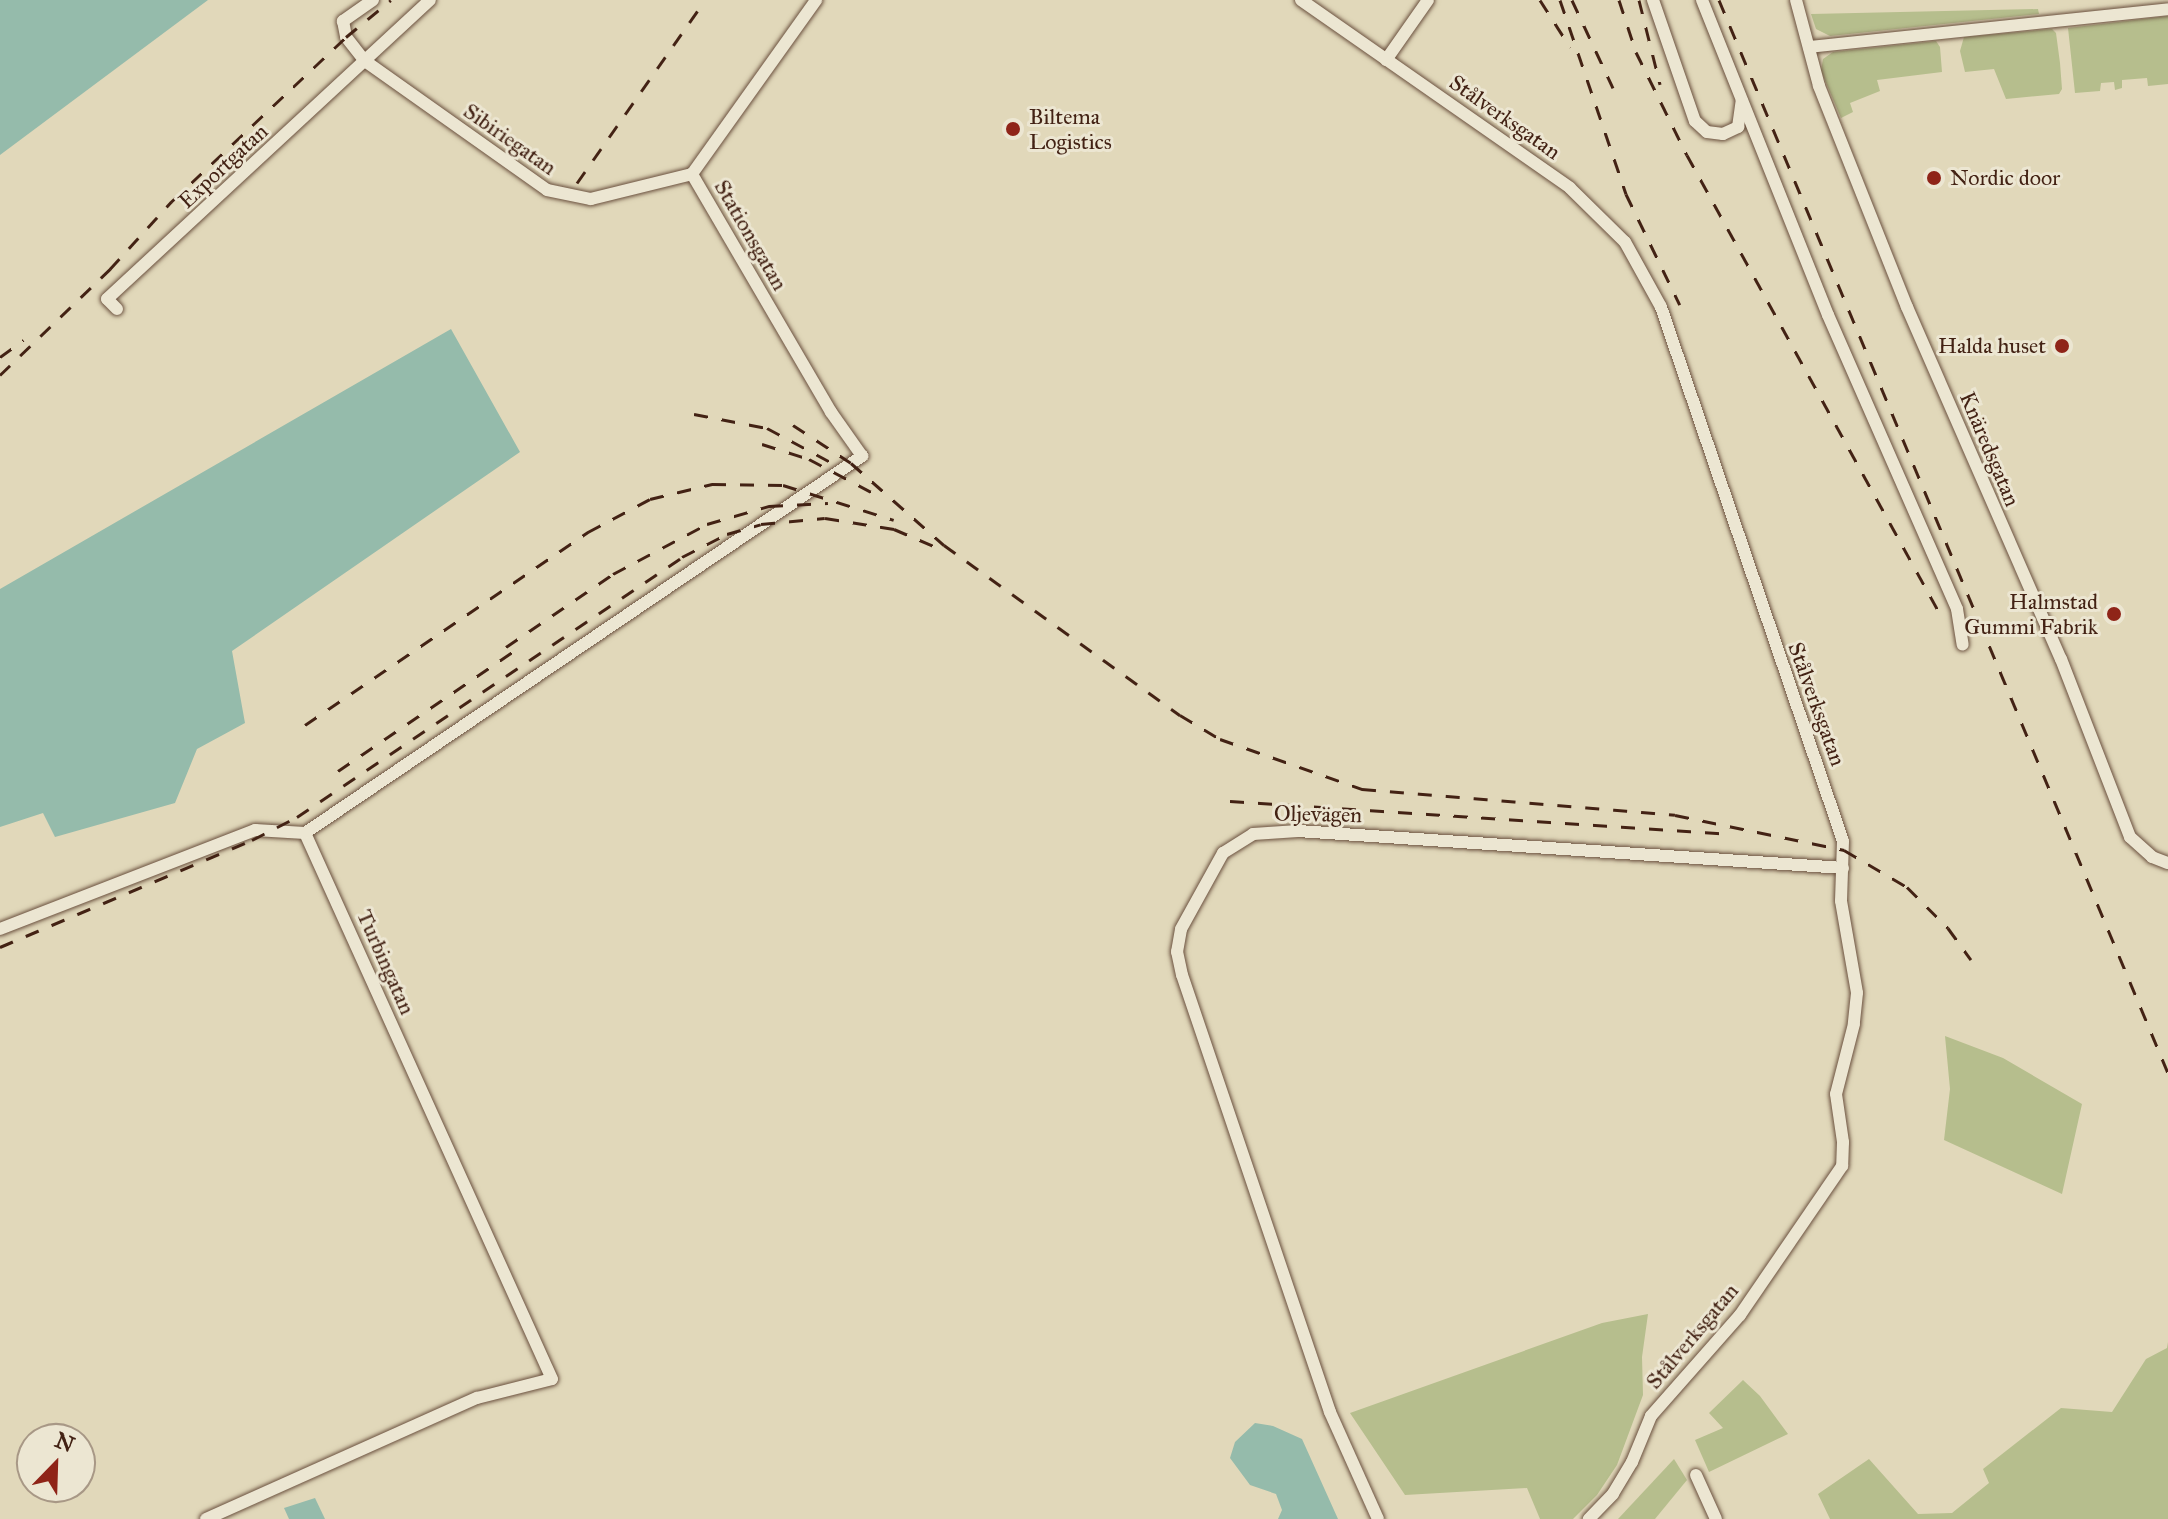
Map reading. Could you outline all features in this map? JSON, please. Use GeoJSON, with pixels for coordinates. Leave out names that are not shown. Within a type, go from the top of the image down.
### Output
{"type":"FeatureCollection","features":[{"type":"Feature","properties":{"kind":"street","name":"Sibiriegatan"},"geometry":{"type":"LineString","coordinates":[[373,0],[343,21],[346,37],[365,61],[555,194],[591,199],[692,174]]}},
{"type":"Feature","properties":{"kind":"street","name":"Exportgatan"},"geometry":{"type":"LineString","coordinates":[[117,309],[102,303],[430,0]]}},
{"type":"Feature","properties":{"kind":"street","name":"Stationsgatan"},"geometry":{"type":"LineString","coordinates":[[305,833],[862,456],[831,412],[692,174],[816,0]]}},
{"type":"Feature","properties":{"kind":"street","name":"Stålverksgatan"},"geometry":{"type":"LineString","coordinates":[[1301,0],[1570,188],[1600,213],[1644,271],[1661,307],[1771,637],[1839,826],[1844,850],[1841,901],[1857,993],[1854,1024],[1836,1094],[1843,1142],[1842,1166],[1834,1182],[1740,1315],[1651,1416],[1613,1494],[1589,1519]]}},
{"type":"Feature","properties":{"kind":"street"},"geometry":{"type":"LineString","coordinates":[[1386,60],[1428,0]]}},
{"type":"Feature","properties":{"kind":"street"},"geometry":{"type":"LineString","coordinates":[[1653,0],[1695,121],[1707,132],[1723,134],[1738,127],[1742,99]]}},
{"type":"Feature","properties":{"kind":"street"},"geometry":{"type":"LineString","coordinates":[[1702,0],[1828,315],[1957,609],[1963,645]]}},
{"type":"Feature","properties":{"kind":"street","name":"Knäredsgatan"},"geometry":{"type":"LineString","coordinates":[[1796,0],[1819,86],[1907,307],[2061,659],[2130,837],[2152,857],[2168,863]]}},
{"type":"Feature","properties":{"kind":"street"},"geometry":{"type":"LineString","coordinates":[[1809,47],[2168,9]]}},
{"type":"Feature","properties":{"kind":"street"},"geometry":{"type":"LineString","coordinates":[[0,929],[255,830],[305,833]]}},
{"type":"Feature","properties":{"kind":"street","name":"Oljevägen"},"geometry":{"type":"LineString","coordinates":[[1378,1519],[1330,1412],[1177,952],[1181,929],[1223,853],[1253,834],[1290,830],[1843,868]]}},
{"type":"Feature","properties":{"kind":"street","name":"Turbingatan"},"geometry":{"type":"LineString","coordinates":[[206,1519],[477,1398],[552,1379],[305,833]]}},
{"type":"Feature","properties":{"kind":"street"},"geometry":{"type":"LineString","coordinates":[[1696,1475],[1716,1519]]}},
{"type":"Feature","properties":{"kind":"shaded area"},"geometry":{"type":"Polygon","coordinates":[[[0,0],[208,0],[0,155],[0,0]]]}},
{"type":"Feature","properties":{"kind":"shaded area"},"geometry":{"type":"Polygon","coordinates":[[[2038,9],[2039,14],[1830,36],[1816,29],[1811,14],[2038,9]]]}},
{"type":"Feature","properties":{"kind":"shaded area"},"geometry":{"type":"Polygon","coordinates":[[[2168,16],[2168,84],[2148,86],[2147,78],[2122,80],[2122,88],[2115,90],[2114,82],[2101,83],[2100,91],[2075,93],[2068,28],[2168,16]]]}},
{"type":"Feature","properties":{"kind":"shaded area"},"geometry":{"type":"Polygon","coordinates":[[[2052,29],[2056,33],[2060,63],[2062,89],[2059,94],[2006,99],[1994,69],[1965,72],[1960,51],[1964,37],[2052,29]]]}},
{"type":"Feature","properties":{"kind":"shaded area"},"geometry":{"type":"Polygon","coordinates":[[[1936,41],[1940,47],[1942,72],[1877,80],[1880,91],[1850,103],[1853,112],[1841,118],[1821,71],[1823,59],[1833,52],[1936,41]]]}},
{"type":"Feature","properties":{"kind":"shaded area"},"geometry":{"type":"Polygon","coordinates":[[[451,329],[520,452],[232,651],[245,723],[197,749],[175,803],[55,837],[43,813],[0,827],[0,589],[451,329]]]}},
{"type":"Feature","properties":{"kind":"shaded area"},"geometry":{"type":"Polygon","coordinates":[[[1945,1036],[2003,1058],[2082,1104],[2062,1194],[1944,1140],[1950,1089],[1945,1036]]]}},
{"type":"Feature","properties":{"kind":"shaded area"},"geometry":{"type":"Polygon","coordinates":[[[1648,1314],[1642,1357],[1643,1395],[1617,1465],[1597,1495],[1573,1519],[1540,1519],[1527,1488],[1405,1495],[1350,1413],[1602,1323],[1648,1314]]]}},
{"type":"Feature","properties":{"kind":"shaded area"},"geometry":{"type":"Polygon","coordinates":[[[2168,1342],[2168,1519],[1830,1519],[1818,1494],[1869,1459],[1918,1514],[1952,1513],[1989,1483],[1983,1469],[2061,1408],[2112,1412],[2146,1359],[2167,1348],[2168,1342]]]}},
{"type":"Feature","properties":{"kind":"shaded area"},"geometry":{"type":"Polygon","coordinates":[[[1743,1380],[1760,1396],[1788,1434],[1709,1472],[1695,1440],[1723,1428],[1709,1413],[1743,1380]]]}},
{"type":"Feature","properties":{"kind":"shaded area"},"geometry":{"type":"Polygon","coordinates":[[[1255,1423],[1273,1426],[1302,1439],[1338,1519],[1278,1519],[1282,1510],[1276,1494],[1250,1485],[1230,1458],[1235,1442],[1255,1423]]]}},
{"type":"Feature","properties":{"kind":"shaded area"},"geometry":{"type":"Polygon","coordinates":[[[1674,1459],[1687,1480],[1655,1519],[1618,1519],[1674,1459]]]}},
{"type":"Feature","properties":{"kind":"shaded area"},"geometry":{"type":"Polygon","coordinates":[[[315,1498],[325,1519],[289,1519],[284,1508],[315,1498]]]}},
{"type":"Feature","properties":{"kind":"railway"},"geometry":{"type":"LineString","coordinates":[[0,375],[110,269],[171,202],[346,37],[391,0]]}},
{"type":"Feature","properties":{"kind":"railway"},"geometry":{"type":"LineString","coordinates":[[577,183],[705,0]]}},
{"type":"Feature","properties":{"kind":"railway"},"geometry":{"type":"LineString","coordinates":[[1540,0],[1570,47]]}},
{"type":"Feature","properties":{"kind":"railway"},"geometry":{"type":"LineString","coordinates":[[1560,0],[1626,194],[1680,305]]}},
{"type":"Feature","properties":{"kind":"railway"},"geometry":{"type":"LineString","coordinates":[[1572,0],[1613,88]]}},
{"type":"Feature","properties":{"kind":"railway"},"geometry":{"type":"LineString","coordinates":[[1619,0],[1636,52],[1687,155],[1939,612]]}},
{"type":"Feature","properties":{"kind":"railway"},"geometry":{"type":"LineString","coordinates":[[1639,0],[1660,84]]}},
{"type":"Feature","properties":{"kind":"railway"},"geometry":{"type":"LineString","coordinates":[[1719,0],[2168,1073]]}},
{"type":"Feature","properties":{"kind":"railway"},"geometry":{"type":"LineString","coordinates":[[0,357],[23,340]]}},
{"type":"Feature","properties":{"kind":"railway"},"geometry":{"type":"LineString","coordinates":[[694,414],[767,428],[838,466]]}},
{"type":"Feature","properties":{"kind":"railway"},"geometry":{"type":"LineString","coordinates":[[793,425],[851,463],[944,545],[1180,715],[1220,739],[1362,789],[1675,815],[1844,850],[1907,887],[1948,928],[1971,960]]}},
{"type":"Feature","properties":{"kind":"railway"},"geometry":{"type":"LineString","coordinates":[[762,444],[809,459],[875,494]]}},
{"type":"Feature","properties":{"kind":"railway"},"geometry":{"type":"LineString","coordinates":[[305,725],[588,532],[650,499],[712,484],[783,485],[894,520]]}},
{"type":"Feature","properties":{"kind":"railway"},"geometry":{"type":"LineString","coordinates":[[506,647],[613,574],[707,524],[769,506],[828,503]]}},
{"type":"Feature","properties":{"kind":"railway"},"geometry":{"type":"LineString","coordinates":[[0,947],[252,840],[297,817],[682,557],[727,534],[761,524],[825,518],[894,529],[936,547]]}},
{"type":"Feature","properties":{"kind":"railway"},"geometry":{"type":"LineString","coordinates":[[338,771],[520,647]]}},
{"type":"Feature","properties":{"kind":"railway"},"geometry":{"type":"LineString","coordinates":[[1230,801],[1732,834]]}},
{"type":"Feature","properties":{"kind":"place","name":"Biltema Logistics"},"geometry":{"type":"Point","coordinates":[1013,129]}},
{"type":"Feature","properties":{"kind":"place","name":"Nordic door"},"geometry":{"type":"Point","coordinates":[1934,178]}},
{"type":"Feature","properties":{"kind":"place","name":"Halda huset"},"geometry":{"type":"Point","coordinates":[2062,346]}},
{"type":"Feature","properties":{"kind":"place","name":"Halmstad Gummi Fabrik"},"geometry":{"type":"Point","coordinates":[2114,614]}}]}
